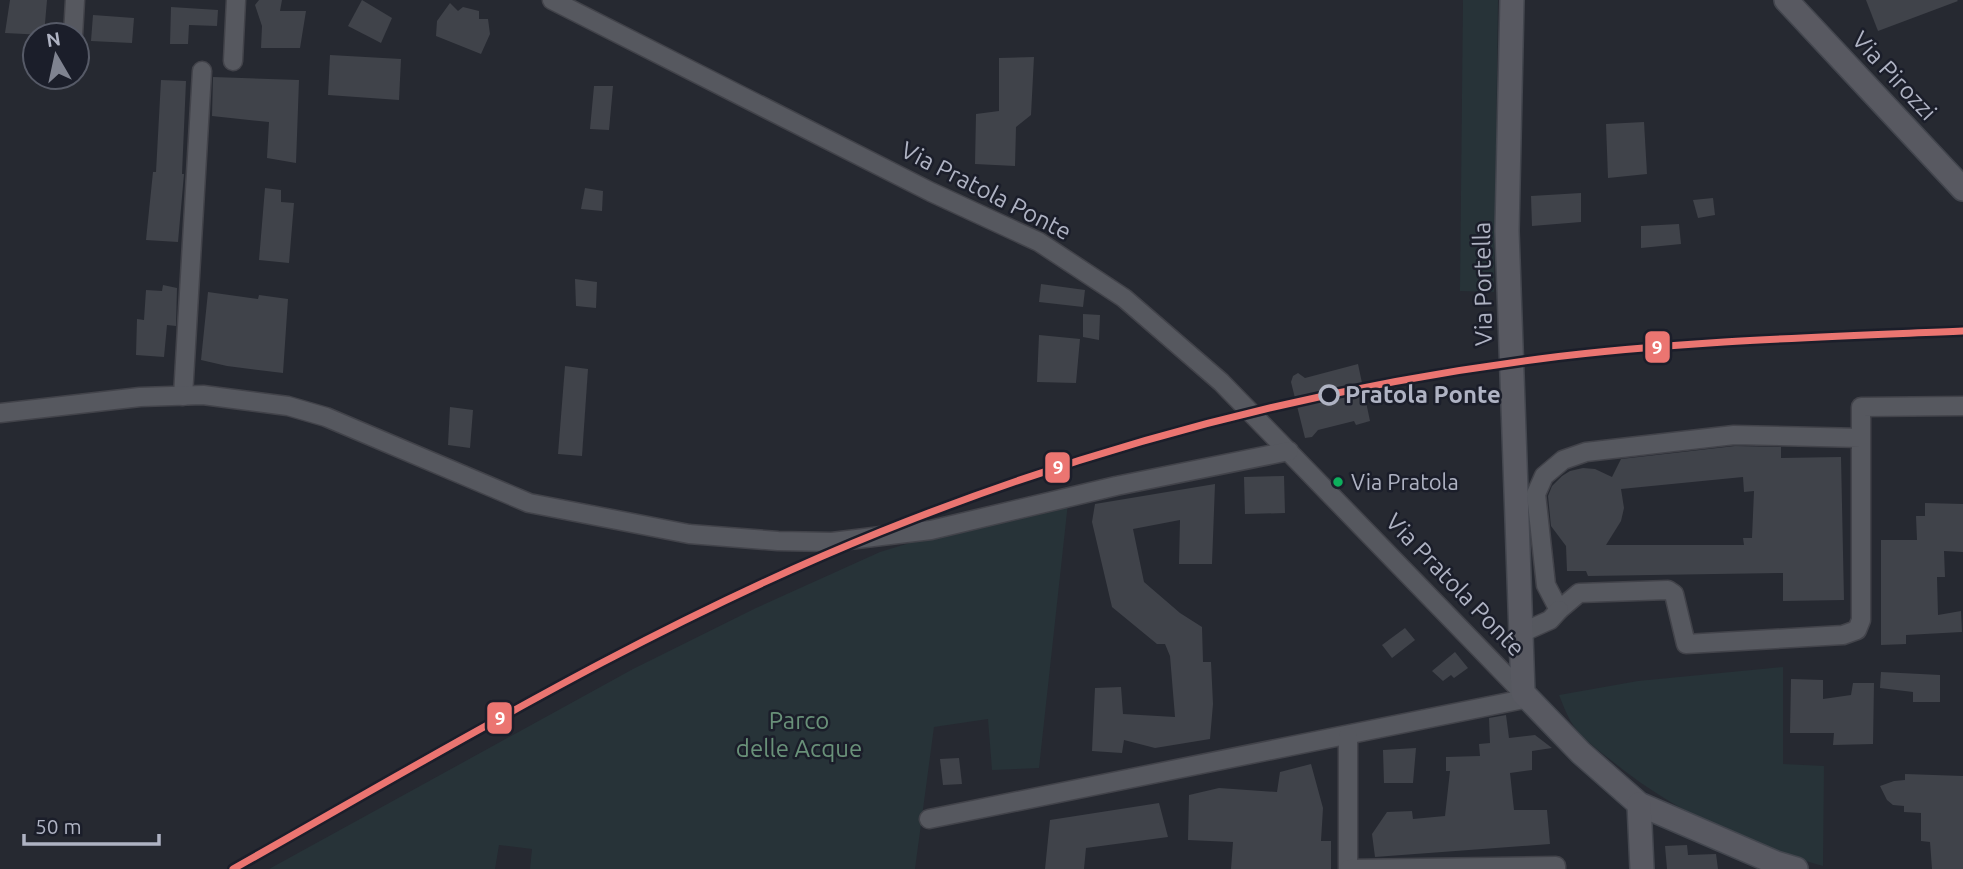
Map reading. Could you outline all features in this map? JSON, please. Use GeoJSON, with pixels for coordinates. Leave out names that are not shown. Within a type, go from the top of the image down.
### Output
{"type":"FeatureCollection","features":[{"type":"Feature","properties":{"kind":"main road","name":"Via Portella"},"geometry":{"type":"LineString","coordinates":[[1512,0],[1507,231],[1521,633],[1526,696]]}},
{"type":"Feature","properties":{"kind":"main road","name":"Via Pirozzi"},"geometry":{"type":"LineString","coordinates":[[1786,0],[1955,172],[1963,190]]}},
{"type":"Feature","properties":{"kind":"main road","name":"Via Pratola Ponte"},"geometry":{"type":"LineString","coordinates":[[1526,696],[1581,753],[1639,804],[1725,842],[1796,869]]}},
{"type":"Feature","properties":{"kind":"main road"},"geometry":{"type":"LineString","coordinates":[[1639,804],[1642,869]]}},
{"type":"Feature","properties":{"kind":"street"},"geometry":{"type":"LineString","coordinates":[[74,21],[75,0]]}},
{"type":"Feature","properties":{"kind":"street"},"geometry":{"type":"LineString","coordinates":[[233,61],[236,0]]}},
{"type":"Feature","properties":{"kind":"street","name":"Via Pratola Ponte"},"geometry":{"type":"LineString","coordinates":[[552,0],[931,192],[1039,242],[1124,298],[1221,382],[1526,696]]}},
{"type":"Feature","properties":{"kind":"street"},"geometry":{"type":"LineString","coordinates":[[183,396],[202,71]]}},
{"type":"Feature","properties":{"kind":"street"},"geometry":{"type":"LineString","coordinates":[[0,413],[140,397],[203,394],[288,406],[326,416],[529,503],[689,534],[778,541],[832,542],[931,530],[1116,486],[1289,452]]}},
{"type":"Feature","properties":{"kind":"street"},"geometry":{"type":"LineString","coordinates":[[1521,633],[1550,620],[1579,593],[1668,590],[1674,594],[1686,644],[1843,635],[1857,630],[1861,620],[1861,407],[1963,406]]}},
{"type":"Feature","properties":{"kind":"street"},"geometry":{"type":"LineString","coordinates":[[1559,610],[1546,585],[1536,494],[1544,476],[1563,460],[1586,452],[1734,435],[1861,438]]}},
{"type":"Feature","properties":{"kind":"street"},"geometry":{"type":"LineString","coordinates":[[929,819],[1348,736],[1526,696]]}},
{"type":"Feature","properties":{"kind":"street"},"geometry":{"type":"LineString","coordinates":[[1348,736],[1348,869],[1556,868]]}},
{"type":"Feature","properties":{"kind":"green space"},"geometry":{"type":"Polygon","coordinates":[[[1463,0],[1498,0],[1494,292],[1460,291],[1463,0]]]}},
{"type":"Feature","properties":{"kind":"green space","name":"Parco delle Acque"},"geometry":{"type":"Polygon","coordinates":[[[1068,503],[1039,768],[992,770],[988,719],[934,727],[915,869],[530,869],[532,849],[499,845],[495,869],[269,869],[633,669],[756,608],[880,552],[939,534],[1068,503]]]}},
{"type":"Feature","properties":{"kind":"green space"},"geometry":{"type":"Polygon","coordinates":[[[1783,667],[1783,764],[1824,766],[1823,866],[1739,837],[1685,810],[1635,779],[1584,738],[1571,721],[1559,695],[1638,681],[1783,667]]]}},
{"type":"Feature","properties":{"kind":"building"},"geometry":{"type":"Polygon","coordinates":[[[10,0],[47,0],[45,21],[21,21],[21,34],[5,33],[10,0]]]}},
{"type":"Feature","properties":{"kind":"building"},"geometry":{"type":"Polygon","coordinates":[[[259,0],[282,0],[280,11],[306,11],[300,48],[261,48],[262,26],[255,5],[259,0]]]}},
{"type":"Feature","properties":{"kind":"building"},"geometry":{"type":"Polygon","coordinates":[[[362,0],[392,18],[381,43],[348,26],[362,0]]]}},
{"type":"Feature","properties":{"kind":"building"},"geometry":{"type":"Polygon","coordinates":[[[1866,0],[1957,0],[1958,1],[1878,31],[1866,0]]]}},
{"type":"Feature","properties":{"kind":"building"},"geometry":{"type":"Polygon","coordinates":[[[450,3],[458,11],[463,7],[479,11],[479,19],[488,19],[490,34],[481,54],[436,36],[437,21],[450,3]]]}},
{"type":"Feature","properties":{"kind":"building"},"geometry":{"type":"Polygon","coordinates":[[[171,7],[218,10],[217,26],[189,25],[188,44],[170,44],[171,7]]]}},
{"type":"Feature","properties":{"kind":"building"},"geometry":{"type":"Polygon","coordinates":[[[93,15],[134,18],[132,43],[91,41],[93,15]]]}},
{"type":"Feature","properties":{"kind":"building"},"geometry":{"type":"Polygon","coordinates":[[[330,55],[401,59],[399,100],[328,95],[330,55]]]}},
{"type":"Feature","properties":{"kind":"building"},"geometry":{"type":"Polygon","coordinates":[[[1034,57],[1031,115],[1016,127],[1015,166],[975,164],[976,114],[999,111],[999,58],[1034,57]]]}},
{"type":"Feature","properties":{"kind":"building"},"geometry":{"type":"Polygon","coordinates":[[[213,77],[299,80],[296,163],[267,158],[269,122],[212,116],[213,77]]]}},
{"type":"Feature","properties":{"kind":"building"},"geometry":{"type":"Polygon","coordinates":[[[161,80],[186,81],[184,174],[178,242],[146,240],[153,172],[156,172],[161,80]]]}},
{"type":"Feature","properties":{"kind":"building"},"geometry":{"type":"Polygon","coordinates":[[[594,86],[613,86],[609,130],[590,129],[594,86]]]}},
{"type":"Feature","properties":{"kind":"building"},"geometry":{"type":"Polygon","coordinates":[[[1644,122],[1647,174],[1608,178],[1606,124],[1644,122]]]}},
{"type":"Feature","properties":{"kind":"building"},"geometry":{"type":"Polygon","coordinates":[[[265,188],[281,190],[281,202],[294,203],[289,263],[259,260],[265,188]]]}},
{"type":"Feature","properties":{"kind":"building"},"geometry":{"type":"Polygon","coordinates":[[[585,188],[603,191],[602,211],[581,209],[585,188]]]}},
{"type":"Feature","properties":{"kind":"building"},"geometry":{"type":"Polygon","coordinates":[[[1581,193],[1581,222],[1532,226],[1531,196],[1581,193]]]}},
{"type":"Feature","properties":{"kind":"building"},"geometry":{"type":"Polygon","coordinates":[[[1713,198],[1715,215],[1698,218],[1693,200],[1713,198]]]}},
{"type":"Feature","properties":{"kind":"building"},"geometry":{"type":"Polygon","coordinates":[[[1679,224],[1681,244],[1641,248],[1641,226],[1679,224]]]}},
{"type":"Feature","properties":{"kind":"building"},"geometry":{"type":"Polygon","coordinates":[[[575,279],[597,282],[596,308],[576,306],[575,279]]]}},
{"type":"Feature","properties":{"kind":"building"},"geometry":{"type":"Polygon","coordinates":[[[1041,284],[1085,290],[1083,307],[1039,302],[1041,284]]]}},
{"type":"Feature","properties":{"kind":"building"},"geometry":{"type":"Polygon","coordinates":[[[163,285],[177,288],[176,326],[167,325],[164,357],[136,355],[137,319],[144,320],[146,290],[162,291],[163,285]]]}},
{"type":"Feature","properties":{"kind":"building"},"geometry":{"type":"Polygon","coordinates":[[[208,292],[258,299],[259,295],[288,299],[283,373],[201,360],[208,292]]]}},
{"type":"Feature","properties":{"kind":"building"},"geometry":{"type":"Polygon","coordinates":[[[1083,314],[1100,315],[1099,340],[1083,337],[1083,314]]]}},
{"type":"Feature","properties":{"kind":"building"},"geometry":{"type":"Polygon","coordinates":[[[1039,335],[1080,339],[1076,383],[1037,382],[1039,335]]]}},
{"type":"Feature","properties":{"kind":"building"},"geometry":{"type":"Polygon","coordinates":[[[1358,364],[1370,421],[1356,425],[1354,421],[1318,430],[1312,437],[1305,438],[1291,382],[1293,376],[1298,373],[1305,378],[1358,364]]]}},
{"type":"Feature","properties":{"kind":"building"},"geometry":{"type":"Polygon","coordinates":[[[565,366],[588,369],[582,456],[558,454],[565,366]]]}},
{"type":"Feature","properties":{"kind":"building"},"geometry":{"type":"Polygon","coordinates":[[[450,407],[473,410],[470,448],[448,445],[450,407]]]}},
{"type":"Feature","properties":{"kind":"building"},"geometry":{"type":"Polygon","coordinates":[[[1735,446],[1781,447],[1781,458],[1841,457],[1844,600],[1783,601],[1783,573],[1588,576],[1586,571],[1567,571],[1566,546],[1551,526],[1548,496],[1552,486],[1570,471],[1583,468],[1595,469],[1612,477],[1621,459],[1735,446]],[[1743,477],[1621,489],[1624,508],[1621,521],[1606,545],[1744,545],[1743,538],[1752,538],[1754,491],[1744,492],[1743,477]]]}},
{"type":"Feature","properties":{"kind":"building"},"geometry":{"type":"Polygon","coordinates":[[[1284,476],[1285,513],[1245,514],[1244,477],[1284,476]]]}},
{"type":"Feature","properties":{"kind":"building"},"geometry":{"type":"Polygon","coordinates":[[[1215,484],[1212,564],[1179,564],[1180,520],[1133,529],[1144,582],[1180,613],[1202,627],[1203,662],[1211,662],[1213,704],[1210,739],[1155,748],[1124,740],[1122,753],[1092,751],[1095,688],[1121,687],[1123,714],[1175,717],[1170,656],[1165,644],[1157,644],[1112,607],[1092,522],[1095,504],[1215,484]]]}},
{"type":"Feature","properties":{"kind":"building"},"geometry":{"type":"Polygon","coordinates":[[[1925,503],[1963,504],[1963,552],[1944,551],[1945,577],[1937,577],[1938,615],[1961,611],[1962,632],[1906,635],[1906,644],[1881,645],[1881,540],[1917,540],[1916,516],[1925,516],[1925,503]]]}},
{"type":"Feature","properties":{"kind":"building"},"geometry":{"type":"Polygon","coordinates":[[[1405,628],[1415,640],[1392,658],[1382,645],[1405,628]]]}},
{"type":"Feature","properties":{"kind":"building"},"geometry":{"type":"Polygon","coordinates":[[[1455,652],[1468,668],[1454,678],[1451,675],[1443,681],[1432,671],[1455,652]]]}},
{"type":"Feature","properties":{"kind":"building"},"geometry":{"type":"Polygon","coordinates":[[[1881,672],[1940,675],[1940,702],[1913,702],[1913,692],[1880,688],[1881,672]]]}},
{"type":"Feature","properties":{"kind":"building"},"geometry":{"type":"Polygon","coordinates":[[[1791,679],[1823,680],[1823,699],[1851,695],[1853,683],[1874,683],[1873,744],[1833,745],[1834,733],[1790,733],[1791,679]]]}},
{"type":"Feature","properties":{"kind":"building"},"geometry":{"type":"Polygon","coordinates":[[[1506,715],[1509,738],[1535,735],[1552,748],[1532,751],[1532,770],[1510,773],[1514,810],[1547,810],[1550,844],[1375,857],[1372,834],[1387,812],[1412,811],[1413,819],[1445,816],[1450,771],[1446,771],[1446,757],[1480,756],[1479,744],[1490,743],[1489,718],[1506,715]]]}},
{"type":"Feature","properties":{"kind":"building"},"geometry":{"type":"Polygon","coordinates":[[[1416,748],[1413,783],[1384,783],[1383,750],[1416,748]]]}},
{"type":"Feature","properties":{"kind":"building"},"geometry":{"type":"Polygon","coordinates":[[[959,758],[962,784],[943,785],[940,759],[959,758]]]}},
{"type":"Feature","properties":{"kind":"building"},"geometry":{"type":"Polygon","coordinates":[[[1311,764],[1323,808],[1321,841],[1331,841],[1331,869],[1231,869],[1233,842],[1188,840],[1189,795],[1219,788],[1277,792],[1280,772],[1311,764]]]}},
{"type":"Feature","properties":{"kind":"building"},"geometry":{"type":"Polygon","coordinates":[[[1905,774],[1963,776],[1963,869],[1932,869],[1930,842],[1921,841],[1921,813],[1904,812],[1904,806],[1893,805],[1887,800],[1880,786],[1905,780],[1905,774]]]}},
{"type":"Feature","properties":{"kind":"building"},"geometry":{"type":"Polygon","coordinates":[[[1159,803],[1168,837],[1086,848],[1084,869],[1045,869],[1050,820],[1159,803]]]}},
{"type":"Feature","properties":{"kind":"building"},"geometry":{"type":"Polygon","coordinates":[[[1687,845],[1688,855],[1716,854],[1718,869],[1667,869],[1665,846],[1687,845]]]}},
{"type":"Feature","properties":{"kind":"transit line","name":"9"},"geometry":{"type":"LineString","coordinates":[[233,869],[551,690],[713,606],[880,532],[1040,473],[1204,424],[1370,386],[1454,371],[1592,353],[1698,344],[1963,331]]}},
{"type":"Feature","properties":{"kind":"place","name":"Pratola Ponte"},"geometry":{"type":"Point","coordinates":[1329,395]}},
{"type":"Feature","properties":{"kind":"place","name":"Via Pratola"},"geometry":{"type":"Point","coordinates":[1338,482]}}]}
